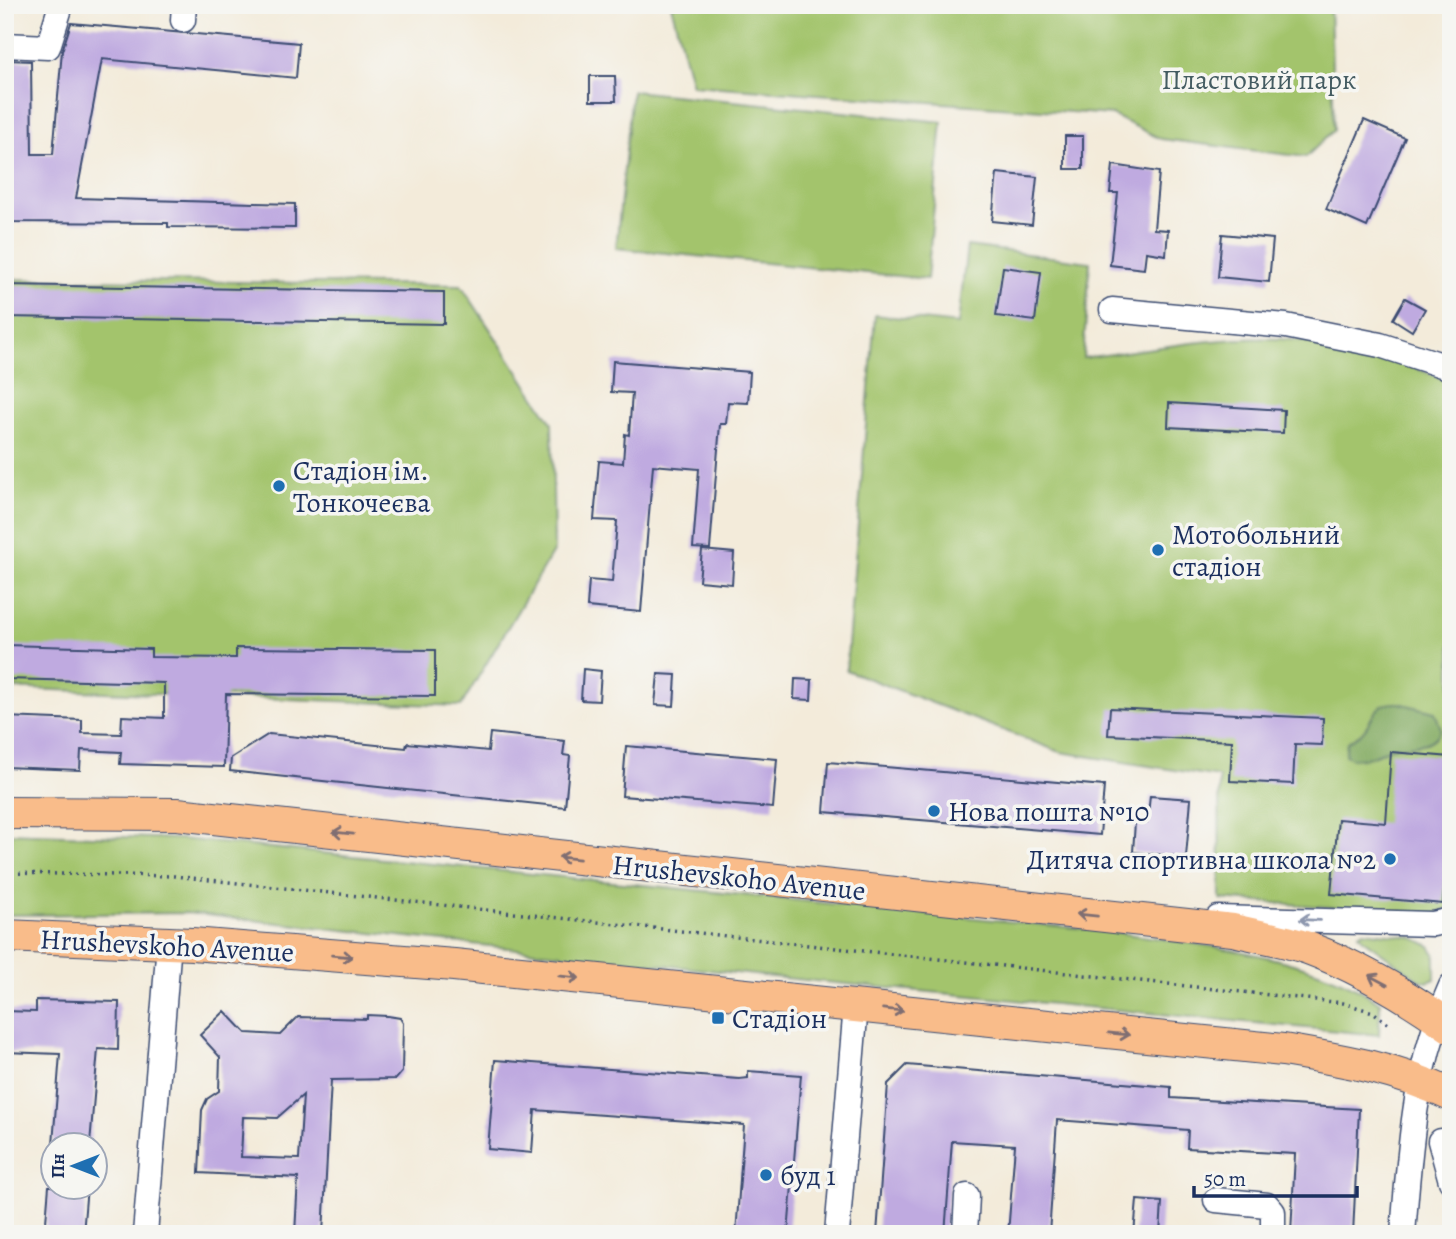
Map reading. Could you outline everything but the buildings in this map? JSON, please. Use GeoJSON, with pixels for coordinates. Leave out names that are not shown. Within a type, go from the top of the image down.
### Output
{"type":"FeatureCollection","features":[{"type":"Feature","properties":{"kind":"main road","name":"Hrushevskoho Avenue"},"geometry":{"type":"LineString","coordinates":[[5,813],[177,814],[1233,930],[1306,948],[1359,970],[1444,1021]]}},
{"type":"Feature","properties":{"kind":"main road","name":"Hrushevskoho Avenue"},"geometry":{"type":"LineString","coordinates":[[5,936],[169,943],[454,965],[1283,1050],[1361,1063],[1418,1079],[1451,1095]]}},
{"type":"Feature","properties":{"kind":"street"},"geometry":{"type":"LineString","coordinates":[[5,45],[48,47],[61,5]]}},
{"type":"Feature","properties":{"kind":"street"},"geometry":{"type":"LineString","coordinates":[[1112,310],[1286,326],[1380,345],[1451,368]]}},
{"type":"Feature","properties":{"kind":"street"},"geometry":{"type":"LineString","coordinates":[[1124,918],[1275,918],[1433,924],[1451,920]]}},
{"type":"Feature","properties":{"kind":"street"},"geometry":{"type":"LineString","coordinates":[[145,1234],[169,943]]}},
{"type":"Feature","properties":{"kind":"street"},"geometry":{"type":"LineString","coordinates":[[1403,1234],[1418,1079],[1444,1021],[1451,986]]}},
{"type":"Feature","properties":{"kind":"street"},"geometry":{"type":"LineString","coordinates":[[837,1234],[856,1006]]}},
{"type":"Feature","properties":{"kind":"street"},"geometry":{"type":"LineString","coordinates":[[1440,1141],[1451,1181]]}},
{"type":"Feature","properties":{"kind":"street"},"geometry":{"type":"LineString","coordinates":[[965,1234],[967,1196]]}},
{"type":"Feature","properties":{"kind":"street"},"geometry":{"type":"LineString","coordinates":[[1216,1200],[1267,1205],[1273,1212],[1273,1234]]}},
{"type":"Feature","properties":{"kind":"path"},"geometry":{"type":"LineString","coordinates":[[5,873],[174,876],[862,949],[1343,1003],[1373,1012],[1391,1026]]}},
{"type":"Feature","properties":{"kind":"green space","name":"Пластовий парк"},"geometry":{"type":"Polygon","coordinates":[[[671,5],[1330,5],[1334,130],[1306,157],[1161,139],[1112,115],[692,85],[671,5]]]}},
{"type":"Feature","properties":{"kind":"green space"},"geometry":{"type":"Polygon","coordinates":[[[632,91],[942,122],[927,279],[616,248],[632,91]]]}},
{"type":"Feature","properties":{"kind":"green space","name":"Мотобольний стадіон"},"geometry":{"type":"Polygon","coordinates":[[[967,246],[1090,262],[1083,358],[1206,342],[1280,339],[1367,353],[1451,382],[1451,907],[1433,915],[1220,899],[1219,777],[1060,752],[846,670],[875,315],[958,324],[967,246]]]}},
{"type":"Feature","properties":{"kind":"green space","name":"Стадіон ім. Тонкочеєва"},"geometry":{"type":"Polygon","coordinates":[[[5,279],[461,285],[552,423],[554,550],[461,706],[5,688],[5,279]]]}},
{"type":"Feature","properties":{"kind":"green space"},"geometry":{"type":"Polygon","coordinates":[[[1399,703],[1435,712],[1441,729],[1437,736],[1426,743],[1392,748],[1369,757],[1358,759],[1345,755],[1347,743],[1361,733],[1378,709],[1399,703]]]}},
{"type":"Feature","properties":{"kind":"green space"},"geometry":{"type":"Polygon","coordinates":[[[5,833],[181,839],[1174,940],[1286,962],[1353,986],[1380,1003],[1379,1035],[773,977],[187,913],[5,915],[5,833]]]}},
{"type":"Feature","properties":{"kind":"green space"},"geometry":{"type":"Polygon","coordinates":[[[1363,931],[1412,937],[1430,946],[1435,954],[1435,979],[1428,982],[1420,980],[1364,940],[1359,934],[1363,931]]]}},
{"type":"Feature","properties":{"kind":"place","name":"Стадіон ім. Тонкочеєва"},"geometry":{"type":"Point","coordinates":[279,486]}},
{"type":"Feature","properties":{"kind":"place","name":"Мотобольний стадіон"},"geometry":{"type":"Point","coordinates":[1158,550]}},
{"type":"Feature","properties":{"kind":"place","name":"Нова пошта №10"},"geometry":{"type":"Point","coordinates":[934,811]}},
{"type":"Feature","properties":{"kind":"place","name":"Дитяча спортивна школа №2"},"geometry":{"type":"Point","coordinates":[1390,859]}},
{"type":"Feature","properties":{"kind":"place","name":"Стадіон"},"geometry":{"type":"Point","coordinates":[718,1018]}},
{"type":"Feature","properties":{"kind":"place","name":"буд 1"},"geometry":{"type":"Point","coordinates":[766,1175]}}]}
